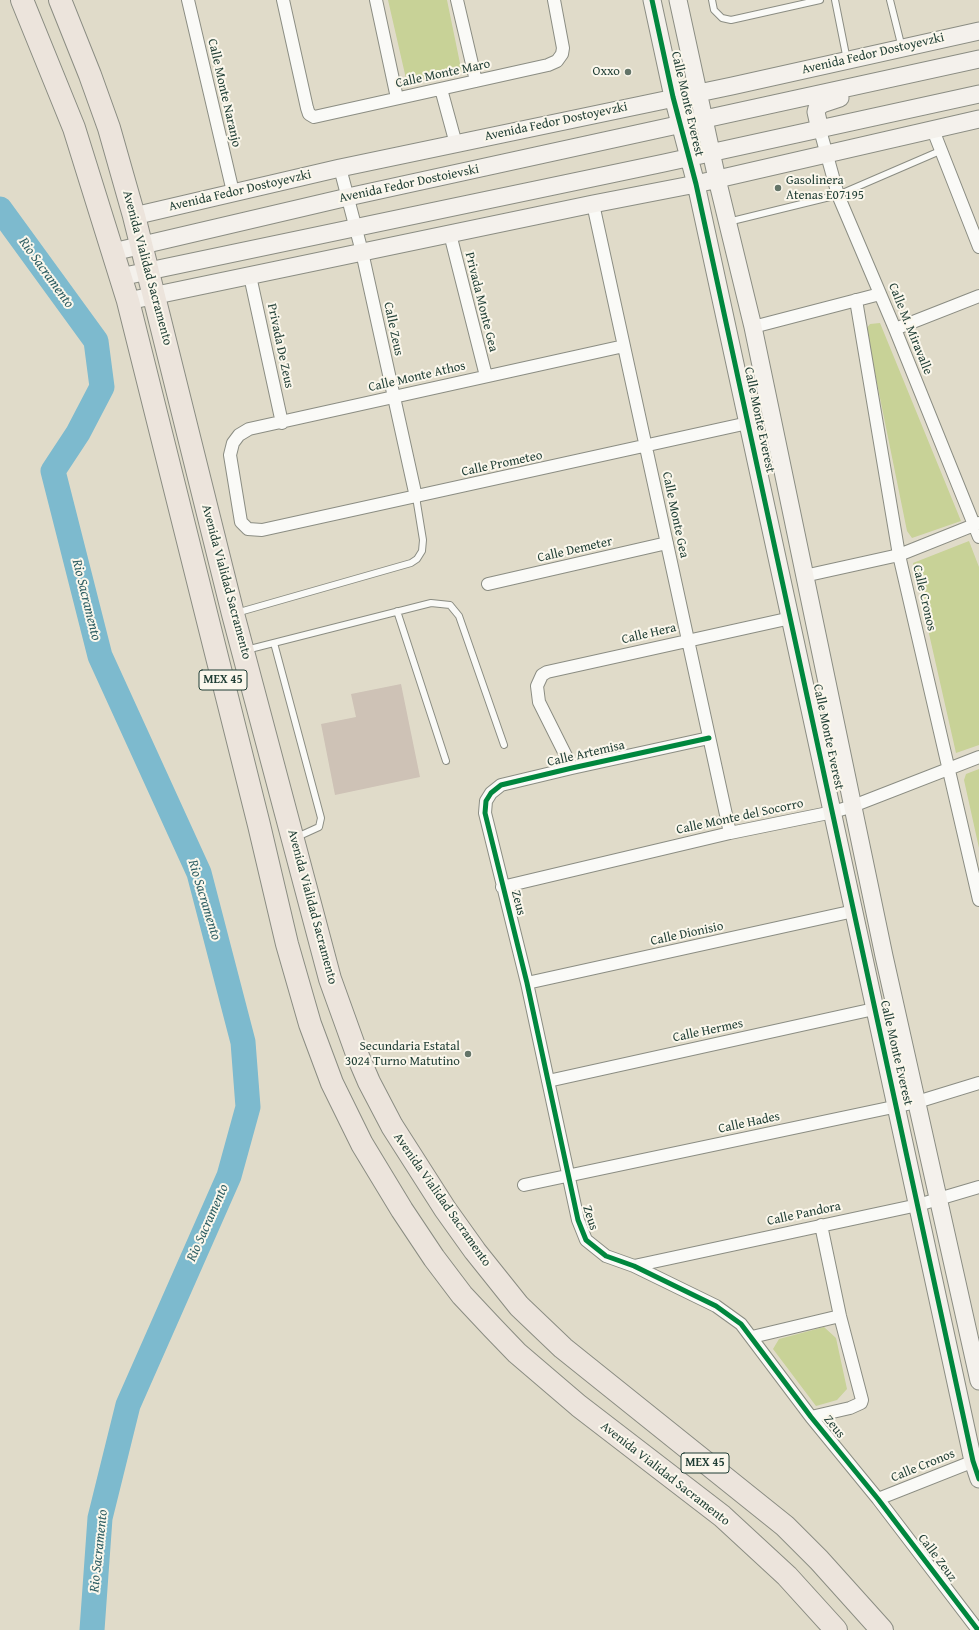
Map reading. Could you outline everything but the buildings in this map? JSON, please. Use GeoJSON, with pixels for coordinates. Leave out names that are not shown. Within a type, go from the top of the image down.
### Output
{"type":"FeatureCollection","features":[{"type":"Feature","properties":{"kind":"highway","name":"Avenida Vialidad Sacramento"},"geometry":{"type":"LineString","coordinates":[[22,0],[74,128],[128,301],[252,794],[287,944],[310,1024],[319,1049],[332,1083],[362,1144],[402,1210],[434,1258],[462,1295],[507,1342],[540,1373],[580,1406],[722,1516],[787,1576],[836,1630]]}},
{"type":"Feature","properties":{"kind":"highway","name":"Avenida Vialidad Sacramento"},"geometry":{"type":"LineString","coordinates":[[60,0],[90,75],[109,128],[149,270],[233,614],[330,979],[357,1054],[369,1082],[392,1126],[408,1152],[475,1251],[519,1306],[539,1327],[632,1405],[785,1526],[824,1566],[882,1630]]}},
{"type":"Feature","properties":{"kind":"street","name":"Calle Monte Naranjo"},"geometry":{"type":"LineString","coordinates":[[188,0],[233,192]]}},
{"type":"Feature","properties":{"kind":"street","name":"Calle Monte Maro"},"geometry":{"type":"LineString","coordinates":[[283,0],[307,108],[311,116],[318,117],[557,61],[562,54],[562,39],[554,0]]}},
{"type":"Feature","properties":{"kind":"street"},"geometry":{"type":"LineString","coordinates":[[376,0],[397,98]]}},
{"type":"Feature","properties":{"kind":"street"},"geometry":{"type":"LineString","coordinates":[[457,0],[476,81]]}},
{"type":"Feature","properties":{"kind":"street","name":"Calle Monte Everest"},"geometry":{"type":"LineString","coordinates":[[652,0],[680,125],[696,184],[833,812],[874,1009],[897,1106],[979,1479]]}},
{"type":"Feature","properties":{"kind":"street","name":"Calle Monte Everest"},"geometry":{"type":"LineString","coordinates":[[678,0],[698,92],[706,119],[717,179],[752,327],[884,956],[918,1102],[979,1381]]}},
{"type":"Feature","properties":{"kind":"street","name":"Avenida Fedor Dostoyevzki"},"geometry":{"type":"LineString","coordinates":[[134,216],[340,168],[732,86],[979,31]]}},
{"type":"Feature","properties":{"kind":"street","name":"Avenida Fedor Dostoyevzki"},"geometry":{"type":"LineString","coordinates":[[706,119],[979,59]]}},
{"type":"Feature","properties":{"kind":"street"},"geometry":{"type":"LineString","coordinates":[[793,72],[816,94]]}},
{"type":"Feature","properties":{"kind":"street"},"geometry":{"type":"LineString","coordinates":[[820,130],[816,112],[819,106],[856,92],[873,83]]}},
{"type":"Feature","properties":{"kind":"street"},"geometry":{"type":"LineString","coordinates":[[732,86],[769,105]]}},
{"type":"Feature","properties":{"kind":"street"},"geometry":{"type":"LineString","coordinates":[[442,89],[456,144]]}},
{"type":"Feature","properties":{"kind":"street"},"geometry":{"type":"LineString","coordinates":[[120,277],[820,130],[979,94]]}},
{"type":"Feature","properties":{"kind":"street","name":"Avenida Fedor Dostoievski"},"geometry":{"type":"LineString","coordinates":[[113,252],[348,197],[706,119]]}},
{"type":"Feature","properties":{"kind":"street"},"geometry":{"type":"LineString","coordinates":[[128,301],[696,184],[979,119]]}},
{"type":"Feature","properties":{"kind":"street","name":"Calle M. Miravalle"},"geometry":{"type":"LineString","coordinates":[[820,130],[838,195],[977,524],[979,537]]}},
{"type":"Feature","properties":{"kind":"street"},"geometry":{"type":"LineString","coordinates":[[933,130],[979,247]]}},
{"type":"Feature","properties":{"kind":"street"},"geometry":{"type":"LineString","coordinates":[[768,141],[774,166]]}},
{"type":"Feature","properties":{"kind":"street","name":"Calle Zeus"},"geometry":{"type":"LineString","coordinates":[[340,168],[362,252],[416,497]]}},
{"type":"Feature","properties":{"kind":"street","name":"Calle Monte Gea"},"geometry":{"type":"LineString","coordinates":[[593,204],[730,833]]}},
{"type":"Feature","properties":{"kind":"street","name":"Privada Monte Gea"},"geometry":{"type":"LineString","coordinates":[[450,234],[486,376]]}},
{"type":"Feature","properties":{"kind":"street","name":"Privada De Zeus"},"geometry":{"type":"LineString","coordinates":[[250,276],[282,423]]}},
{"type":"Feature","properties":{"kind":"street"},"geometry":{"type":"LineString","coordinates":[[752,327],[880,294]]}},
{"type":"Feature","properties":{"kind":"street"},"geometry":{"type":"LineString","coordinates":[[895,329],[979,296]]}},
{"type":"Feature","properties":{"kind":"street","name":"Calle Cronos"},"geometry":{"type":"LineString","coordinates":[[856,300],[899,555],[950,768],[979,900]]}},
{"type":"Feature","properties":{"kind":"street","name":"Calle Monte Athos"},"geometry":{"type":"LineString","coordinates":[[262,530],[248,529],[241,522],[230,455],[233,443],[239,435],[249,429],[282,423],[394,396],[624,346]]}},
{"type":"Feature","properties":{"kind":"street","name":"Calle Prometeo"},"geometry":{"type":"LineString","coordinates":[[262,530],[748,423]]}},
{"type":"Feature","properties":{"kind":"street"},"geometry":{"type":"LineString","coordinates":[[804,576],[899,555],[977,524]]}},
{"type":"Feature","properties":{"kind":"street","name":"Calle Demeter"},"geometry":{"type":"LineString","coordinates":[[488,584],[667,543]]}},
{"type":"Feature","properties":{"kind":"street","name":"Calle Hera"},"geometry":{"type":"LineString","coordinates":[[572,768],[539,702],[537,686],[542,675],[547,672],[791,618]]}},
{"type":"Feature","properties":{"kind":"street","name":"Calle Artemisa"},"geometry":{"type":"LineString","coordinates":[[485,814],[486,801],[491,792],[501,785],[709,738]]}},
{"type":"Feature","properties":{"kind":"street","name":"Calle Monte del Socorro"},"geometry":{"type":"LineString","coordinates":[[502,887],[730,833],[833,812],[853,806],[979,757]]}},
{"type":"Feature","properties":{"kind":"street","name":"Zeus"},"geometry":{"type":"LineString","coordinates":[[485,814],[526,983],[578,1220],[586,1240],[606,1256],[634,1266],[730,1314],[752,1337],[811,1417],[878,1498]]}},
{"type":"Feature","properties":{"kind":"street","name":"Calle Dionisio"},"geometry":{"type":"LineString","coordinates":[[526,983],[854,911]]}},
{"type":"Feature","properties":{"kind":"street","name":"Calle Hermes"},"geometry":{"type":"LineString","coordinates":[[548,1081],[874,1009]]}},
{"type":"Feature","properties":{"kind":"street","name":"Calle Hades"},"geometry":{"type":"LineString","coordinates":[[524,1185],[918,1102],[979,1083]]}},
{"type":"Feature","properties":{"kind":"street","name":"Calle Pandora"},"geometry":{"type":"LineString","coordinates":[[634,1266],[918,1205],[979,1187]]}},
{"type":"Feature","properties":{"kind":"street"},"geometry":{"type":"LineString","coordinates":[[811,1417],[850,1408],[862,1402],[840,1316],[821,1225]]}},
{"type":"Feature","properties":{"kind":"street"},"geometry":{"type":"LineString","coordinates":[[752,1337],[840,1316]]}},
{"type":"Feature","properties":{"kind":"street","name":"Calle Cronos"},"geometry":{"type":"LineString","coordinates":[[878,1498],[976,1460]]}},
{"type":"Feature","properties":{"kind":"street","name":"Calle Zeuz"},"geometry":{"type":"LineString","coordinates":[[878,1498],[978,1630]]}},
{"type":"Feature","properties":{"kind":"lane"},"geometry":{"type":"LineString","coordinates":[[712,0],[714,10],[722,18],[731,20],[820,0]]}},
{"type":"Feature","properties":{"kind":"lane"},"geometry":{"type":"LineString","coordinates":[[835,0],[847,60]]}},
{"type":"Feature","properties":{"kind":"lane"},"geometry":{"type":"LineString","coordinates":[[890,0],[902,48]]}},
{"type":"Feature","properties":{"kind":"lane"},"geometry":{"type":"LineString","coordinates":[[728,222],[838,195],[940,151]]}},
{"type":"Feature","properties":{"kind":"lane"},"geometry":{"type":"LineString","coordinates":[[233,614],[411,563],[417,559],[422,551],[423,540],[416,497]]}},
{"type":"Feature","properties":{"kind":"lane"},"geometry":{"type":"LineString","coordinates":[[243,650],[431,603],[450,605],[459,616],[504,745]]}},
{"type":"Feature","properties":{"kind":"lane"},"geometry":{"type":"LineString","coordinates":[[397,612],[446,761]]}},
{"type":"Feature","properties":{"kind":"lane"},"geometry":{"type":"LineString","coordinates":[[274,642],[321,818],[319,827],[294,839]]}},
{"type":"Feature","properties":{"kind":"green space"},"geometry":{"type":"Polygon","coordinates":[[[388,0],[447,0],[462,73],[407,83],[388,0]]]}},
{"type":"Feature","properties":{"kind":"green space"},"geometry":{"type":"Polygon","coordinates":[[[880,323],[961,521],[912,538],[907,531],[866,329],[870,324],[880,323]]]}},
{"type":"Feature","properties":{"kind":"green space"},"geometry":{"type":"Polygon","coordinates":[[[969,541],[979,567],[979,745],[956,753],[913,563],[969,541]]]}},
{"type":"Feature","properties":{"kind":"green space"},"geometry":{"type":"Polygon","coordinates":[[[979,769],[979,848],[964,780],[966,774],[979,769]]]}},
{"type":"Feature","properties":{"kind":"green space"},"geometry":{"type":"Polygon","coordinates":[[[824,1327],[836,1338],[847,1389],[837,1400],[816,1406],[773,1349],[779,1339],[824,1327]]]}},
{"type":"Feature","properties":{"kind":"waterway","name":"Rio Sacramento"},"geometry":{"type":"LineString","coordinates":[[0,209],[96,341],[102,387],[78,433],[53,471],[100,656],[199,873],[243,1042],[248,1107],[229,1176],[128,1405],[100,1518],[92,1630]]}},
{"type":"Feature","properties":{"kind":"cycle path"},"geometry":{"type":"LineString","coordinates":[[652,0],[673,97],[696,184],[973,1461],[979,1479]]}},
{"type":"Feature","properties":{"kind":"cycle path"},"geometry":{"type":"LineString","coordinates":[[709,738],[501,785],[491,793],[486,801],[485,813],[527,983],[578,1220],[586,1240],[606,1256],[634,1266],[716,1306],[741,1324],[811,1417],[878,1499],[978,1630]]}},
{"type":"Feature","properties":{"kind":"place","name":"Oxxo"},"geometry":{"type":"Point","coordinates":[628,72]}},
{"type":"Feature","properties":{"kind":"place","name":"Gasolinera Atenas E07195"},"geometry":{"type":"Point","coordinates":[778,188]}},
{"type":"Feature","properties":{"kind":"place","name":"Secundaria Estatal 3024 Turno Matutino"},"geometry":{"type":"Point","coordinates":[468,1054]}}]}
